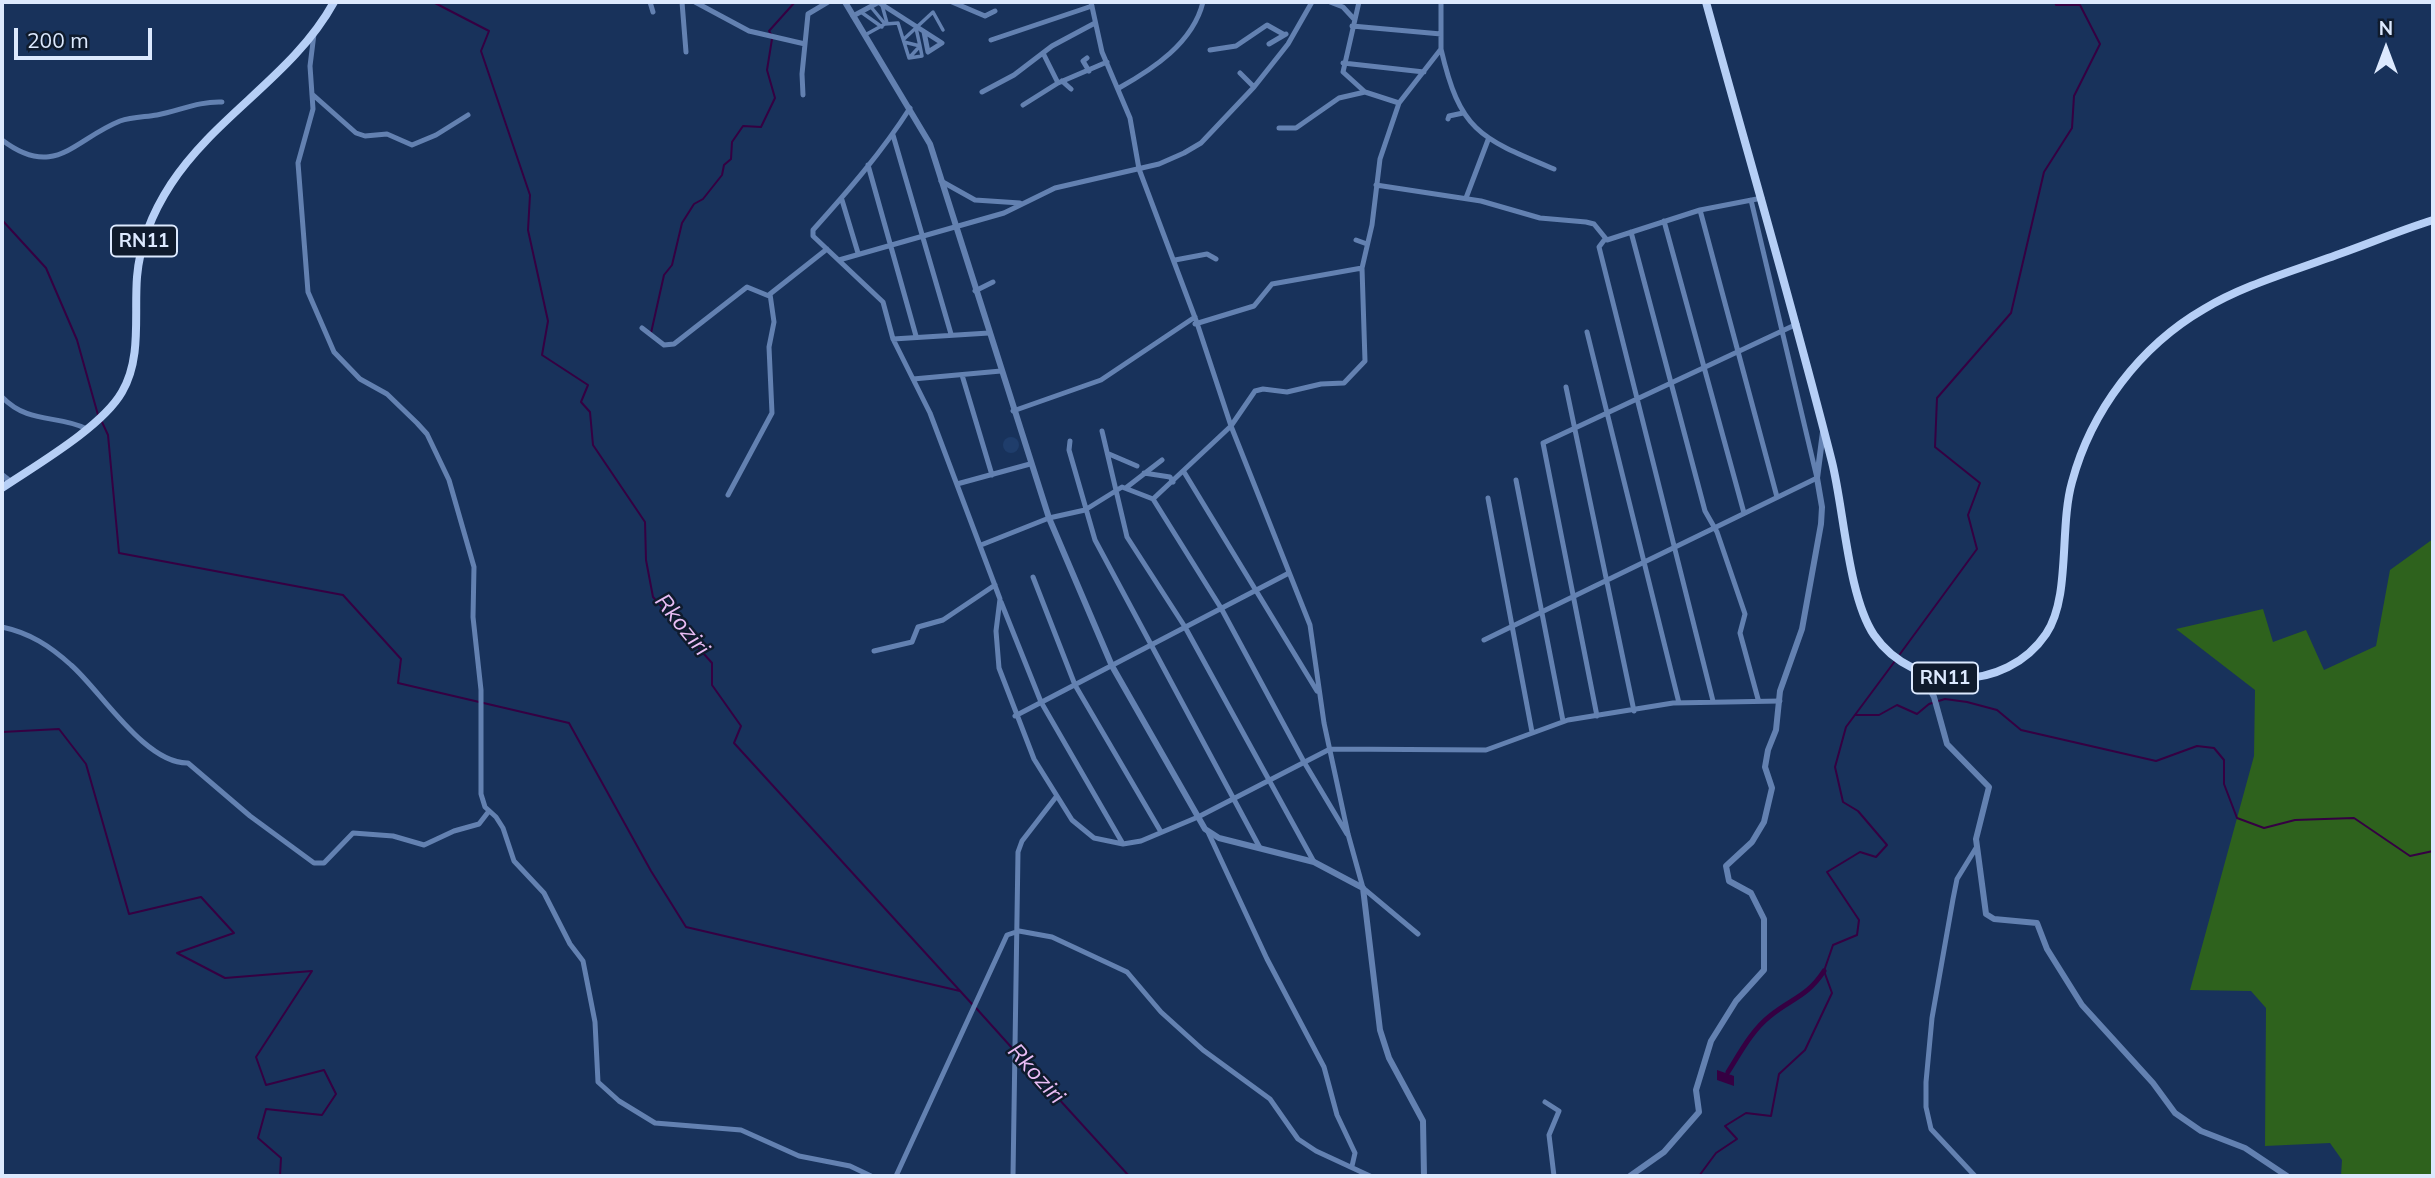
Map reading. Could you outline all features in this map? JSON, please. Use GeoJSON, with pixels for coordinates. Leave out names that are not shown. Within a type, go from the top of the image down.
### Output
{"type":"FeatureCollection","features":[{"type":"Feature","properties":{"kind":"main road","name":"RN11"},"geometry":{"type":"LineString","coordinates":[[2,488],[88,429],[120,396],[131,372],[138,267],[148,225],[160,202],[187,162],[299,54],[333,2]]}},
{"type":"Feature","properties":{"kind":"main road","name":"RN11"},"geometry":{"type":"LineString","coordinates":[[1706,2],[1797,324],[1838,485],[1856,594],[1866,620],[1886,648],[1922,674],[1957,678],[1990,674],[2016,663],[2043,638],[2059,610],[2067,502],[2083,449],[2106,402],[2160,341],[2206,307],[2241,291],[2433,220]]}},
{"type":"Feature","properties":{"kind":"street"},"geometry":{"type":"LineString","coordinates":[[650,2],[653,12]]}},
{"type":"Feature","properties":{"kind":"street"},"geometry":{"type":"LineString","coordinates":[[682,2],[686,52]]}},
{"type":"Feature","properties":{"kind":"street"},"geometry":{"type":"LineString","coordinates":[[695,2],[748,31],[805,44]]}},
{"type":"Feature","properties":{"kind":"street"},"geometry":{"type":"LineString","coordinates":[[803,95],[808,13],[828,2]]}},
{"type":"Feature","properties":{"kind":"street"},"geometry":{"type":"LineString","coordinates":[[845,2],[910,107],[929,144],[1030,464],[1049,518],[1112,666],[1208,832],[1267,960],[1324,1067],[1337,1115],[1355,1153],[1352,1166]]}},
{"type":"Feature","properties":{"kind":"street"},"geometry":{"type":"LineString","coordinates":[[952,2],[985,16],[995,11]]}},
{"type":"Feature","properties":{"kind":"street"},"geometry":{"type":"LineString","coordinates":[[1119,88],[1146,73],[1178,44],[1191,28],[1203,2]]}},
{"type":"Feature","properties":{"kind":"street"},"geometry":{"type":"LineString","coordinates":[[839,260],[1004,213],[1055,188],[1159,164],[1201,143],[1254,87],[1293,35],[1312,2]]}},
{"type":"Feature","properties":{"kind":"street"},"geometry":{"type":"LineString","coordinates":[[1330,2],[1343,7],[1353,22],[1441,34]]}},
{"type":"Feature","properties":{"kind":"street"},"geometry":{"type":"LineString","coordinates":[[1359,2],[1343,72],[1365,92],[1399,103]]}},
{"type":"Feature","properties":{"kind":"street"},"geometry":{"type":"LineString","coordinates":[[1441,2],[1441,49],[1450,87],[1463,113],[1489,140],[1554,169]]}},
{"type":"Feature","properties":{"kind":"street"},"geometry":{"type":"LineString","coordinates":[[853,16],[880,3]]}},
{"type":"Feature","properties":{"kind":"street"},"geometry":{"type":"LineString","coordinates":[[880,3],[923,25]]}},
{"type":"Feature","properties":{"kind":"street"},"geometry":{"type":"LineString","coordinates":[[880,3],[888,24]]}},
{"type":"Feature","properties":{"kind":"street"},"geometry":{"type":"LineString","coordinates":[[991,40],[1092,4],[1107,62],[1130,118],[1139,169],[1175,260],[1231,426],[1311,630],[1318,694],[1348,834],[1363,888],[1380,1030],[1389,1058],[1423,1121],[1423,1176]]}},
{"type":"Feature","properties":{"kind":"street"},"geometry":{"type":"LineString","coordinates":[[870,7],[888,24]]}},
{"type":"Feature","properties":{"kind":"street"},"geometry":{"type":"LineString","coordinates":[[861,12],[888,24]]}},
{"type":"Feature","properties":{"kind":"street"},"geometry":{"type":"LineString","coordinates":[[888,24],[894,12]]}},
{"type":"Feature","properties":{"kind":"street"},"geometry":{"type":"LineString","coordinates":[[904,40],[923,25],[933,12],[943,30]]}},
{"type":"Feature","properties":{"kind":"street"},"geometry":{"type":"LineString","coordinates":[[865,35],[888,24],[898,23],[909,58]]}},
{"type":"Feature","properties":{"kind":"street"},"geometry":{"type":"LineString","coordinates":[[982,92],[1014,75],[1043,53],[1095,23]]}},
{"type":"Feature","properties":{"kind":"street"},"geometry":{"type":"LineString","coordinates":[[909,58],[922,56],[920,46],[923,25]]}},
{"type":"Feature","properties":{"kind":"street"},"geometry":{"type":"LineString","coordinates":[[1210,50],[1236,46],[1267,25],[1283,34],[1293,35]]}},
{"type":"Feature","properties":{"kind":"street"},"geometry":{"type":"LineString","coordinates":[[314,34],[310,66],[312,113],[298,163],[307,292],[334,352],[360,379],[387,394],[419,424],[427,434],[449,480],[474,567],[473,617],[481,690],[481,794],[489,811],[503,828],[514,861],[544,893],[570,944],[583,961],[595,1022],[596,1074],[603,1089],[661,1125],[741,1130],[799,1156],[850,1166],[871,1176]]}},
{"type":"Feature","properties":{"kind":"street"},"geometry":{"type":"LineString","coordinates":[[1269,44],[1283,34]]}},
{"type":"Feature","properties":{"kind":"street"},"geometry":{"type":"LineString","coordinates":[[904,40],[920,46]]}},
{"type":"Feature","properties":{"kind":"street"},"geometry":{"type":"LineString","coordinates":[[906,49],[920,46]]}},
{"type":"Feature","properties":{"kind":"street"},"geometry":{"type":"LineString","coordinates":[[909,58],[920,46]]}},
{"type":"Feature","properties":{"kind":"street"},"geometry":{"type":"LineString","coordinates":[[1153,499],[1231,426],[1255,391],[1287,392],[1321,384],[1344,383],[1366,361],[1362,268],[1380,159],[1399,103],[1441,49]]}},
{"type":"Feature","properties":{"kind":"street"},"geometry":{"type":"LineString","coordinates":[[1043,53],[1060,82],[1071,89]]}},
{"type":"Feature","properties":{"kind":"street"},"geometry":{"type":"LineString","coordinates":[[1087,58],[1083,61],[1089,71]]}},
{"type":"Feature","properties":{"kind":"street"},"geometry":{"type":"LineString","coordinates":[[1023,105],[1060,82],[1107,62]]}},
{"type":"Feature","properties":{"kind":"street"},"geometry":{"type":"LineString","coordinates":[[1146,63],[1146,73]]}},
{"type":"Feature","properties":{"kind":"street"},"geometry":{"type":"LineString","coordinates":[[1343,63],[1424,72]]}},
{"type":"Feature","properties":{"kind":"street"},"geometry":{"type":"LineString","coordinates":[[1240,73],[1254,87]]}},
{"type":"Feature","properties":{"kind":"street"},"geometry":{"type":"LineString","coordinates":[[1047,79],[1051,87]]}},
{"type":"Feature","properties":{"kind":"street"},"geometry":{"type":"LineString","coordinates":[[1279,128],[1296,128],[1339,98],[1365,92]]}},
{"type":"Feature","properties":{"kind":"street"},"geometry":{"type":"LineString","coordinates":[[312,94],[356,133],[365,136],[387,134],[412,145],[436,135],[468,115]]}},
{"type":"Feature","properties":{"kind":"street"},"geometry":{"type":"LineString","coordinates":[[2,139],[31,156],[52,157],[68,153],[118,122],[190,106],[222,102]]}},
{"type":"Feature","properties":{"kind":"street"},"geometry":{"type":"LineString","coordinates":[[910,107],[893,135],[842,200],[813,230],[813,236],[881,298],[893,339],[930,413],[1041,702],[1123,844]]}},
{"type":"Feature","properties":{"kind":"street"},"geometry":{"type":"LineString","coordinates":[[1448,119],[1449,116],[1463,113]]}},
{"type":"Feature","properties":{"kind":"street"},"geometry":{"type":"LineString","coordinates":[[893,135],[951,334]]}},
{"type":"Feature","properties":{"kind":"street"},"geometry":{"type":"LineString","coordinates":[[1466,198],[1489,140]]}},
{"type":"Feature","properties":{"kind":"street"},"geometry":{"type":"LineString","coordinates":[[868,165],[916,336]]}},
{"type":"Feature","properties":{"kind":"street"},"geometry":{"type":"LineString","coordinates":[[941,181],[975,201],[1021,204]]}},
{"type":"Feature","properties":{"kind":"street"},"geometry":{"type":"LineString","coordinates":[[1376,185],[1466,198],[1540,218],[1594,224],[1605,239]]}},
{"type":"Feature","properties":{"kind":"street"},"geometry":{"type":"LineString","coordinates":[[1713,701],[1639,397],[1599,247],[1605,239],[1700,209],[1762,198]]}},
{"type":"Feature","properties":{"kind":"street"},"geometry":{"type":"LineString","coordinates":[[842,200],[858,253]]}},
{"type":"Feature","properties":{"kind":"street"},"geometry":{"type":"LineString","coordinates":[[1630,1176],[1664,1152],[1699,1112],[1696,1090],[1711,1041],[1736,1001],[1764,970],[1764,919],[1751,893],[1730,881],[1726,866],[1752,842],[1764,822],[1772,788],[1765,767],[1787,668],[1802,629],[1821,524],[1822,507],[1817,478],[1751,200]]}},
{"type":"Feature","properties":{"kind":"street"},"geometry":{"type":"LineString","coordinates":[[1700,209],[1777,497]]}},
{"type":"Feature","properties":{"kind":"street"},"geometry":{"type":"LineString","coordinates":[[1664,221],[1744,513]]}},
{"type":"Feature","properties":{"kind":"street"},"geometry":{"type":"LineString","coordinates":[[1630,232],[1706,511],[1745,612],[1740,634],[1758,699]]}},
{"type":"Feature","properties":{"kind":"street"},"geometry":{"type":"LineString","coordinates":[[1356,240],[1367,244]]}},
{"type":"Feature","properties":{"kind":"street"},"geometry":{"type":"LineString","coordinates":[[769,296],[827,249]]}},
{"type":"Feature","properties":{"kind":"street"},"geometry":{"type":"LineString","coordinates":[[1175,260],[1207,254],[1216,259]]}},
{"type":"Feature","properties":{"kind":"street"},"geometry":{"type":"LineString","coordinates":[[1013,411],[1101,380],[1195,321],[1254,306],[1272,284],[1362,268]]}},
{"type":"Feature","properties":{"kind":"street"},"geometry":{"type":"LineString","coordinates":[[975,291],[993,282]]}},
{"type":"Feature","properties":{"kind":"street"},"geometry":{"type":"LineString","coordinates":[[642,328],[664,345],[674,344],[747,286],[769,296]]}},
{"type":"Feature","properties":{"kind":"street"},"geometry":{"type":"LineString","coordinates":[[728,495],[772,414],[769,347],[774,322],[769,296]]}},
{"type":"Feature","properties":{"kind":"street"},"geometry":{"type":"LineString","coordinates":[[1597,716],[1543,443],[1797,324]]}},
{"type":"Feature","properties":{"kind":"street"},"geometry":{"type":"LineString","coordinates":[[1587,332],[1679,703]]}},
{"type":"Feature","properties":{"kind":"street"},"geometry":{"type":"LineString","coordinates":[[893,339],[989,333]]}},
{"type":"Feature","properties":{"kind":"street"},"geometry":{"type":"LineString","coordinates":[[913,379],[1001,371]]}},
{"type":"Feature","properties":{"kind":"street"},"geometry":{"type":"LineString","coordinates":[[962,375],[992,475]]}},
{"type":"Feature","properties":{"kind":"street"},"geometry":{"type":"LineString","coordinates":[[1566,387],[1634,711]]}},
{"type":"Feature","properties":{"kind":"street"},"geometry":{"type":"LineString","coordinates":[[2,397],[11,406],[33,417],[88,429]]}},
{"type":"Feature","properties":{"kind":"street"},"geometry":{"type":"LineString","coordinates":[[1817,478],[1823,428]]}},
{"type":"Feature","properties":{"kind":"street"},"geometry":{"type":"LineString","coordinates":[[1102,431],[1126,537],[1185,627],[1314,862]]}},
{"type":"Feature","properties":{"kind":"street"},"geometry":{"type":"LineString","coordinates":[[1070,441],[1069,450],[1095,540],[1260,848]]}},
{"type":"Feature","properties":{"kind":"street"},"geometry":{"type":"LineString","coordinates":[[1109,454],[1137,466]]}},
{"type":"Feature","properties":{"kind":"street"},"geometry":{"type":"LineString","coordinates":[[1127,488],[1162,460]]}},
{"type":"Feature","properties":{"kind":"street"},"geometry":{"type":"LineString","coordinates":[[957,484],[1030,464]]}},
{"type":"Feature","properties":{"kind":"street"},"geometry":{"type":"LineString","coordinates":[[1184,472],[1192,492],[1257,589],[1318,694]]}},
{"type":"Feature","properties":{"kind":"street"},"geometry":{"type":"LineString","coordinates":[[1144,473],[1170,477],[1173,482]]}},
{"type":"Feature","properties":{"kind":"street"},"geometry":{"type":"LineString","coordinates":[[2,475],[11,482]]}},
{"type":"Feature","properties":{"kind":"street"},"geometry":{"type":"LineString","coordinates":[[1484,640],[1817,478]]}},
{"type":"Feature","properties":{"kind":"street"},"geometry":{"type":"LineString","coordinates":[[1516,480],[1563,721]]}},
{"type":"Feature","properties":{"kind":"street"},"geometry":{"type":"LineString","coordinates":[[981,545],[1049,518],[1086,510],[1117,489],[1127,488],[1153,499],[1221,608],[1304,762],[1348,834]]}},
{"type":"Feature","properties":{"kind":"street"},"geometry":{"type":"LineString","coordinates":[[1488,498],[1510,627],[1532,732]]}},
{"type":"Feature","properties":{"kind":"street"},"geometry":{"type":"LineString","coordinates":[[1016,716],[1289,573]]}},
{"type":"Feature","properties":{"kind":"street"},"geometry":{"type":"LineString","coordinates":[[1032,577],[1075,685],[1161,832]]}},
{"type":"Feature","properties":{"kind":"street"},"geometry":{"type":"LineString","coordinates":[[874,651],[912,642],[918,627],[943,620],[995,585]]}},
{"type":"Feature","properties":{"kind":"street"},"geometry":{"type":"LineString","coordinates":[[1000,599],[996,631],[999,668],[1016,716],[1056,797],[1072,820],[1087,834],[1123,844],[1198,817],[1330,749],[1486,750],[1563,721],[1679,703],[1758,699],[1780,701]]}},
{"type":"Feature","properties":{"kind":"street"},"geometry":{"type":"LineString","coordinates":[[2,627],[32,635],[54,650],[74,667],[129,729],[175,762],[188,762],[250,816],[314,863],[324,863],[353,833],[393,836],[424,845],[454,831],[479,824],[489,811]]}},
{"type":"Feature","properties":{"kind":"street"},"geometry":{"type":"LineString","coordinates":[[1922,674],[1934,696],[1947,744],[1989,788],[1976,848],[1957,879],[1932,1018],[1926,1082],[1926,1107],[1931,1129],[1975,1176]]}},
{"type":"Feature","properties":{"kind":"street"},"geometry":{"type":"LineString","coordinates":[[1013,1176],[1020,847],[1056,797]]}},
{"type":"Feature","properties":{"kind":"street"},"geometry":{"type":"LineString","coordinates":[[1208,832],[1314,862],[1363,888],[1418,934]]}},
{"type":"Feature","properties":{"kind":"street"},"geometry":{"type":"LineString","coordinates":[[1976,848],[1986,914],[1994,919],[2037,923],[2047,949],[2082,1005],[2153,1083],[2175,1113],[2201,1131],[2245,1149],[2287,1176]]}},
{"type":"Feature","properties":{"kind":"street"},"geometry":{"type":"LineString","coordinates":[[896,1176],[1007,935],[1019,931],[1052,937],[1127,972],[1161,1012],[1203,1050],[1270,1099],[1298,1139],[1316,1151],[1370,1176]]}},
{"type":"Feature","properties":{"kind":"street"},"geometry":{"type":"LineString","coordinates":[[1545,1102],[1559,1111],[1549,1135],[1554,1176]]}},
{"type":"Feature","properties":{"kind":"shaded area"},"geometry":{"type":"Polygon","coordinates":[[[1008,437],[1014,437],[1019,445],[1017,451],[1008,453],[1003,448],[1003,442],[1008,437]]]}},
{"type":"Feature","properties":{"kind":"shaded area"},"geometry":{"type":"Polygon","coordinates":[[[1717,1070],[1734,1076],[1734,1086],[1717,1080],[1717,1070]]]}},
{"type":"Feature","properties":{"kind":"green space"},"geometry":{"type":"Polygon","coordinates":[[[2433,539],[2433,1176],[2341,1176],[2342,1160],[2330,1143],[2265,1146],[2266,1008],[2251,991],[2190,990],[2254,756],[2255,690],[2176,629],[2263,609],[2273,642],[2306,630],[2324,670],[2376,646],[2390,570],[2433,539]]]}},
{"type":"Feature","properties":{"kind":"waterway","name":"Rkoziri"},"geometry":{"type":"LineString","coordinates":[[433,2],[489,31],[481,51],[530,195],[528,230],[548,321],[542,355],[588,385],[581,402],[590,412],[593,445],[645,522],[646,560],[653,597],[712,663],[712,685],[741,726],[734,743],[972,1004]]}},
{"type":"Feature","properties":{"kind":"waterway"},"geometry":{"type":"LineString","coordinates":[[771,34],[769,31],[795,2]]}},
{"type":"Feature","properties":{"kind":"waterway"},"geometry":{"type":"LineString","coordinates":[[1900,654],[1977,549],[1968,515],[1980,483],[1935,447],[1937,398],[2011,313],[2044,172],[2072,128],[2074,96],[2100,44],[2080,5],[2056,5],[2055,2]]}},
{"type":"Feature","properties":{"kind":"waterway"},"geometry":{"type":"LineString","coordinates":[[651,333],[664,275],[672,265],[682,223],[694,204],[703,199],[722,175],[724,165],[731,159],[732,142],[743,126],[761,127],[775,98],[767,70],[772,39]]}},
{"type":"Feature","properties":{"kind":"waterway"},"geometry":{"type":"LineString","coordinates":[[2,220],[46,268],[77,340],[98,415]]}},
{"type":"Feature","properties":{"kind":"waterway"},"geometry":{"type":"LineString","coordinates":[[102,422],[108,435],[119,553],[343,595],[401,659],[398,683],[569,723],[651,871],[686,927],[960,991]]}},
{"type":"Feature","properties":{"kind":"waterway"},"geometry":{"type":"LineString","coordinates":[[1699,1176],[1716,1153],[1737,1139],[1725,1126],[1746,1113],[1771,1116],[1779,1074],[1805,1050],[1832,993],[1824,971],[1833,945],[1857,935],[1859,920],[1827,872],[1860,852],[1876,857],[1887,845],[1858,811],[1843,802],[1835,767],[1846,727],[1895,661]]}},
{"type":"Feature","properties":{"kind":"waterway"},"geometry":{"type":"LineString","coordinates":[[1855,715],[1879,715],[1897,705],[1917,714],[1929,704],[1945,699],[1997,710],[2021,730],[2156,761],[2197,746],[2214,748],[2224,760],[2224,784],[2237,818],[2264,828],[2295,820],[2354,818],[2410,856],[2433,851]]}},
{"type":"Feature","properties":{"kind":"waterway"},"geometry":{"type":"LineString","coordinates":[[2,732],[59,729],[86,764],[129,914],[201,897],[234,933],[177,953],[225,978],[312,971],[256,1057],[266,1085],[324,1070],[336,1094],[322,1115],[266,1109],[258,1138],[281,1158],[280,1176]]}},
{"type":"Feature","properties":{"kind":"waterway"},"geometry":{"type":"LineString","coordinates":[[1728,1072],[1758,1028],[1778,1010],[1805,992],[1824,971]]}},
{"type":"Feature","properties":{"kind":"waterway","name":"Rkoziri"},"geometry":{"type":"LineString","coordinates":[[976,1008],[1012,1048]]}},
{"type":"Feature","properties":{"kind":"waterway","name":"Rkoziri"},"geometry":{"type":"LineString","coordinates":[[1016,1052],[1129,1176]]}}]}
